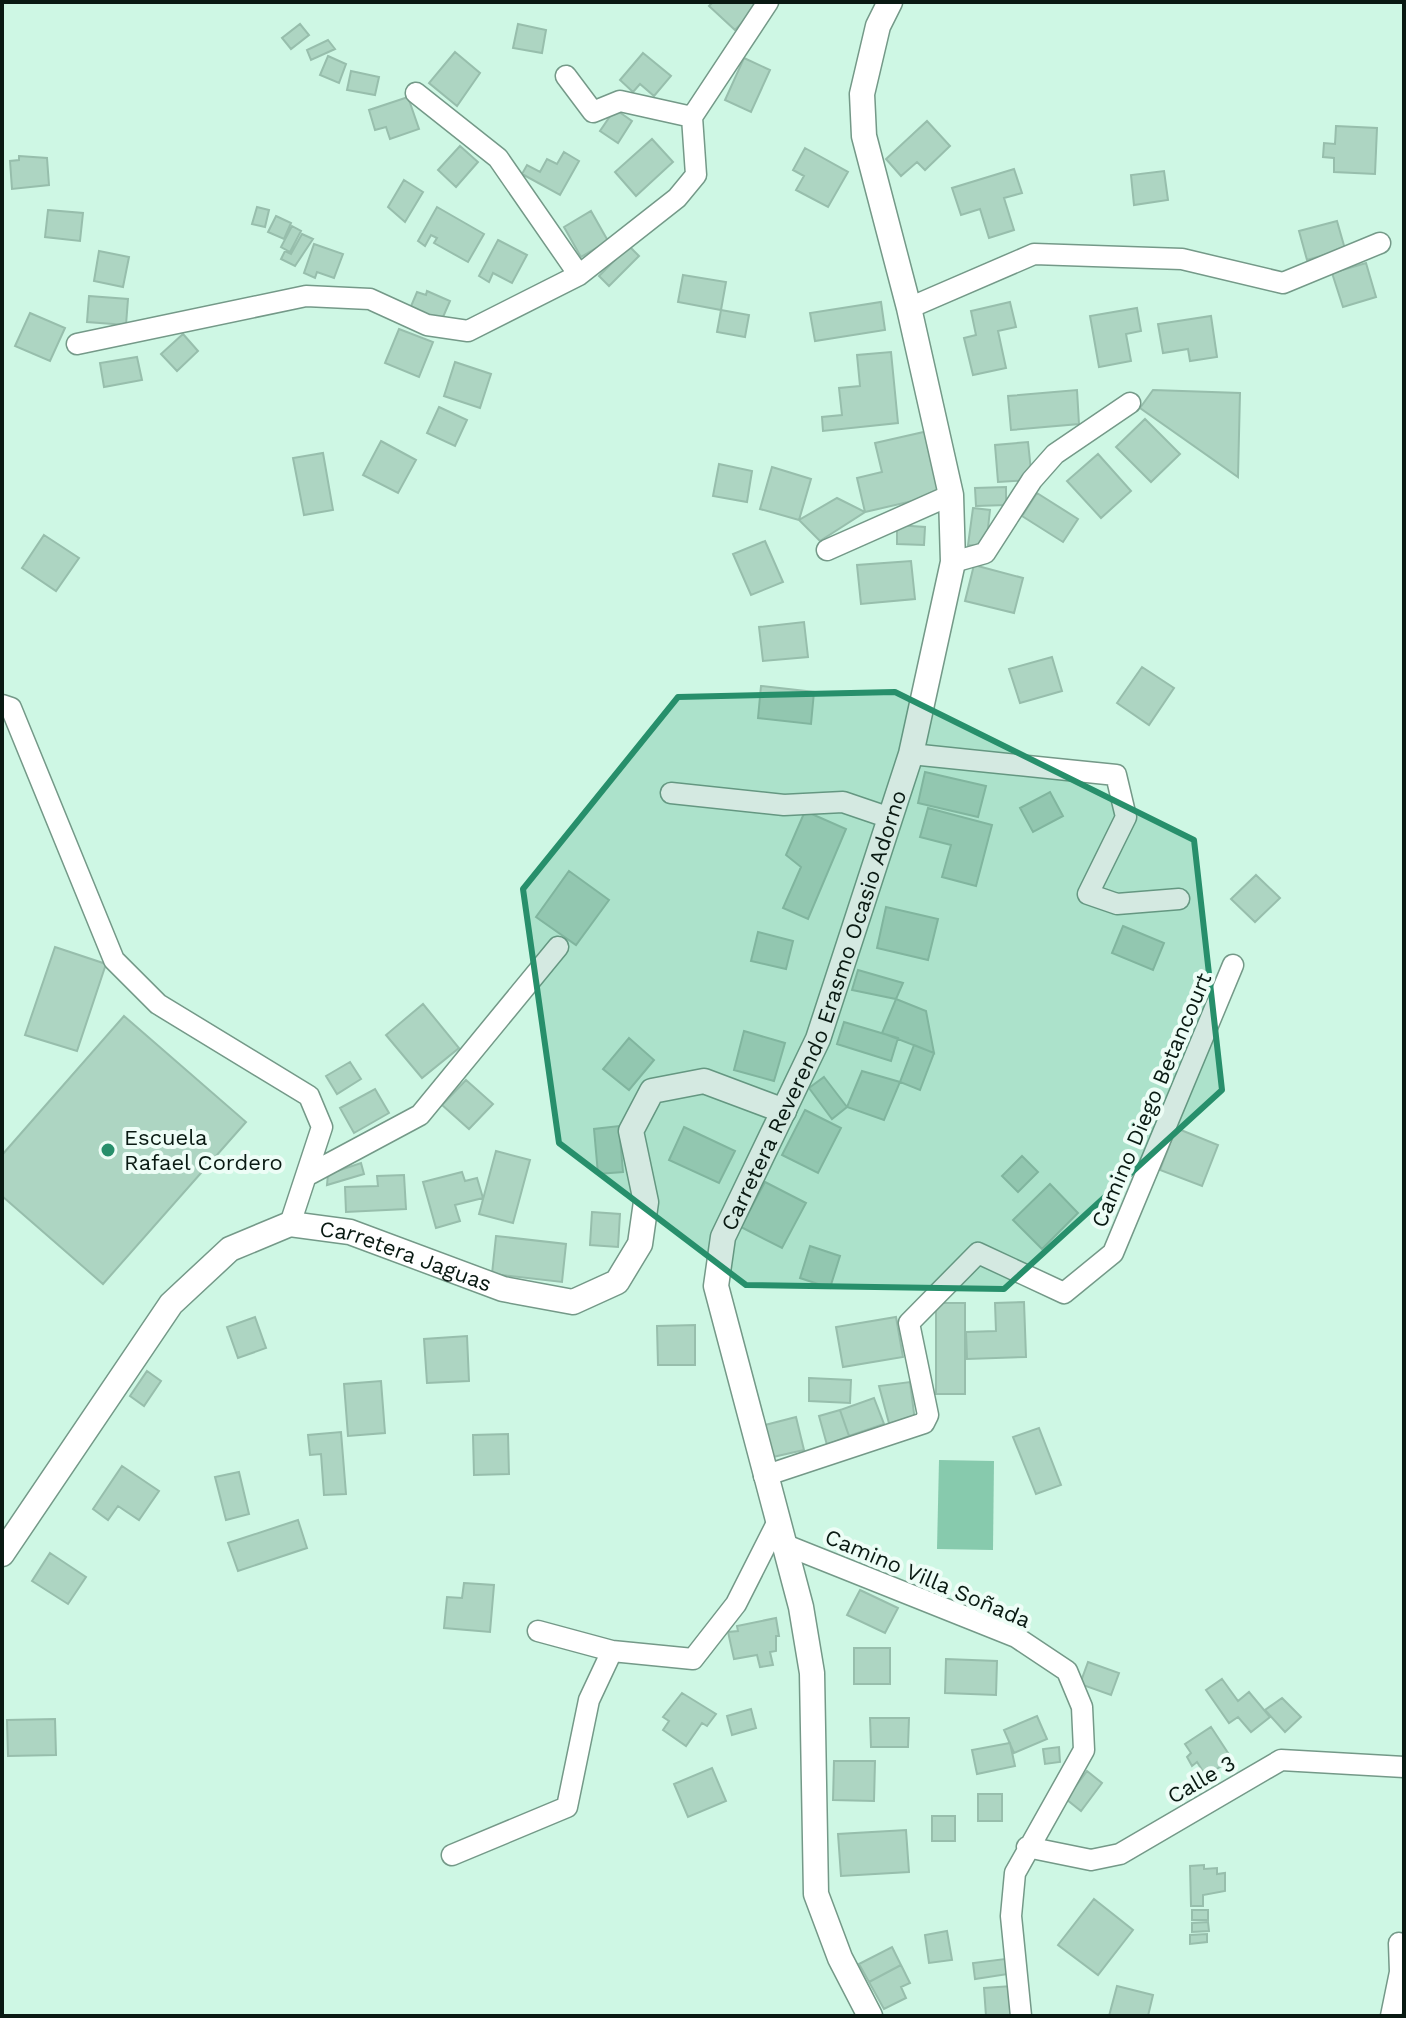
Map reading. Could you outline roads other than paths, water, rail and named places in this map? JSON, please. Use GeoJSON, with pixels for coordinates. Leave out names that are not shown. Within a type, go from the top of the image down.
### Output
{"type":"FeatureCollection","features":[{"type":"Feature","properties":{"kind":"street"},"geometry":{"type":"LineString","coordinates":[[77,344],[306,296],[370,299],[427,325],[468,331],[579,275],[677,198],[696,175],[692,117],[768,2]]}},
{"type":"Feature","properties":{"kind":"street","name":"Carretera Reverendo Erasmo Ocasio Adorno"},"geometry":{"type":"LineString","coordinates":[[870,2016],[840,1958],[816,1894],[812,1673],[801,1607],[716,1286],[723,1237],[818,1039],[911,754],[953,562],[951,495],[909,308],[864,136],[862,94],[878,26],[890,2]]}},
{"type":"Feature","properties":{"kind":"street"},"geometry":{"type":"LineString","coordinates":[[566,76],[593,112],[620,101],[692,117]]}},
{"type":"Feature","properties":{"kind":"street"},"geometry":{"type":"LineString","coordinates":[[416,93],[498,158],[579,275]]}},
{"type":"Feature","properties":{"kind":"street"},"geometry":{"type":"LineString","coordinates":[[909,308],[1034,254],[1182,259],[1283,283],[1380,243]]}},
{"type":"Feature","properties":{"kind":"street"},"geometry":{"type":"LineString","coordinates":[[953,562],[985,553],[1032,480],[1055,454],[1130,403]]}},
{"type":"Feature","properties":{"kind":"street"},"geometry":{"type":"LineString","coordinates":[[827,550],[951,495]]}},
{"type":"Feature","properties":{"kind":"street"},"geometry":{"type":"LineString","coordinates":[[2,705],[11,708],[114,960],[158,1004],[309,1096],[322,1127],[290,1224]]}},
{"type":"Feature","properties":{"kind":"street"},"geometry":{"type":"LineString","coordinates":[[911,754],[1116,775],[1126,817],[1088,894],[1117,904],[1179,899]]}},
{"type":"Feature","properties":{"kind":"street"},"geometry":{"type":"LineString","coordinates":[[671,793],[784,805],[843,802],[890,818]]}},
{"type":"Feature","properties":{"kind":"street"},"geometry":{"type":"LineString","coordinates":[[308,1175],[420,1115],[558,947]]}},
{"type":"Feature","properties":{"kind":"street","name":"Camino Diego Betancourt"},"geometry":{"type":"LineString","coordinates":[[764,1476],[924,1423],[928,1415],[909,1323],[978,1253],[1064,1293],[1113,1253],[1233,965]]}},
{"type":"Feature","properties":{"kind":"street","name":"Carretera Jaguas"},"geometry":{"type":"LineString","coordinates":[[2,1554],[171,1304],[230,1249],[290,1224],[350,1232],[503,1289],[573,1302],[617,1282],[640,1244],[646,1202],[631,1131],[652,1091],[704,1081],[784,1111]]}},
{"type":"Feature","properties":{"kind":"street"},"geometry":{"type":"LineString","coordinates":[[538,1631],[612,1651],[693,1659],[736,1604],[780,1534]]}},
{"type":"Feature","properties":{"kind":"street","name":"Camino Villa Soñada"},"geometry":{"type":"LineString","coordinates":[[780,1534],[1016,1637],[1067,1671],[1082,1707],[1084,1750],[1015,1873],[1011,1916],[1021,2016]]}},
{"type":"Feature","properties":{"kind":"street"},"geometry":{"type":"LineString","coordinates":[[452,1855],[567,1807],[589,1700],[612,1651]]}},
{"type":"Feature","properties":{"kind":"street","name":"Calle 3"},"geometry":{"type":"LineString","coordinates":[[1027,1847],[1091,1860],[1120,1854],[1281,1760],[1404,1767]]}},
{"type":"Feature","properties":{"kind":"street"},"geometry":{"type":"LineString","coordinates":[[1391,2016],[1400,1972],[1399,1943]]}},
{"type":"Feature","properties":{"kind":"place","name":"Escuela Rafael Cordero"},"geometry":{"type":"Point","coordinates":[108,1150]}}]}
